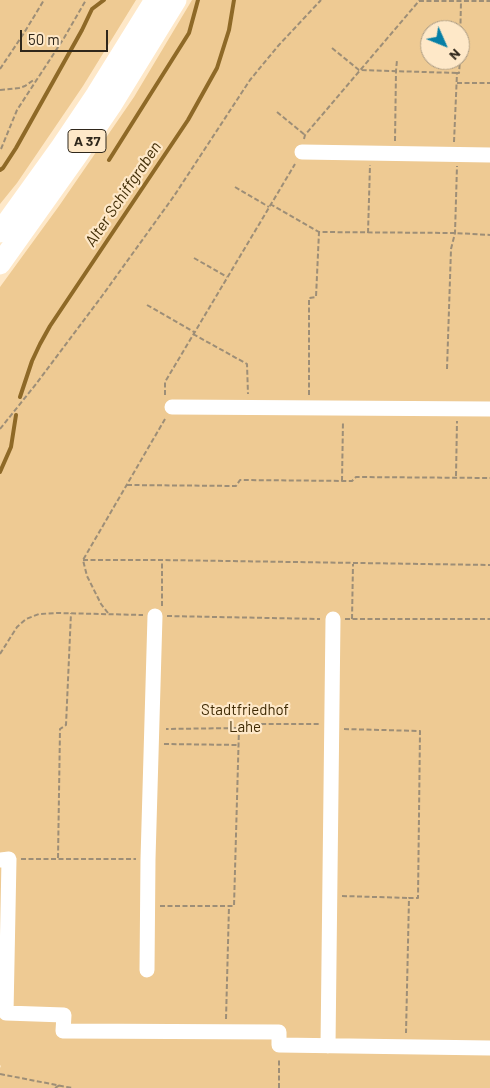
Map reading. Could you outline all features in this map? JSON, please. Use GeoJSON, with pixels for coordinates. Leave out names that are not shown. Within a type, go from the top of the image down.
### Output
{"type":"FeatureCollection","features":[{"type":"Feature","properties":{"kind":"highway","name":"A 37"},"geometry":{"type":"LineString","coordinates":[[0,232],[96,95],[155,0]]}},
{"type":"Feature","properties":{"kind":"highway","name":"A 37"},"geometry":{"type":"LineString","coordinates":[[0,264],[112,104],[176,0]]}},
{"type":"Feature","properties":{"kind":"lane"},"geometry":{"type":"LineString","coordinates":[[302,152],[490,155]]}},
{"type":"Feature","properties":{"kind":"lane"},"geometry":{"type":"LineString","coordinates":[[172,407],[490,409]]}},
{"type":"Feature","properties":{"kind":"lane"},"geometry":{"type":"LineString","coordinates":[[147,970],[151,729],[158,616]]}},
{"type":"Feature","properties":{"kind":"lane"},"geometry":{"type":"LineString","coordinates":[[328,1046],[333,619]]}},
{"type":"Feature","properties":{"kind":"lane"},"geometry":{"type":"LineString","coordinates":[[4,859],[6,1013],[64,1015],[63,1031],[279,1032],[279,1045],[490,1048]]}},
{"type":"Feature","properties":{"kind":"path"},"geometry":{"type":"LineString","coordinates":[[0,68],[44,0]]}},
{"type":"Feature","properties":{"kind":"path"},"geometry":{"type":"LineString","coordinates":[[0,148],[17,110],[64,38],[86,0]]}},
{"type":"Feature","properties":{"kind":"path"},"geometry":{"type":"LineString","coordinates":[[0,429],[102,296],[174,196],[250,80],[278,46],[321,0]]}},
{"type":"Feature","properties":{"kind":"path"},"geometry":{"type":"LineString","coordinates":[[108,613],[101,604],[87,576],[83,560],[172,407],[165,396],[165,382],[302,152],[305,135],[419,1],[490,1]]}},
{"type":"Feature","properties":{"kind":"path"},"geometry":{"type":"LineString","coordinates":[[461,20],[462,1]]}},
{"type":"Feature","properties":{"kind":"path"},"geometry":{"type":"LineString","coordinates":[[332,48],[359,70],[457,73]]}},
{"type":"Feature","properties":{"kind":"path"},"geometry":{"type":"LineString","coordinates":[[395,153],[396,71],[398,60]]}},
{"type":"Feature","properties":{"kind":"path"},"geometry":{"type":"LineString","coordinates":[[447,368],[451,249],[454,233],[457,162],[453,155],[456,83],[459,70]]}},
{"type":"Feature","properties":{"kind":"path"},"geometry":{"type":"LineString","coordinates":[[0,90],[19,88],[38,78]]}},
{"type":"Feature","properties":{"kind":"path"},"geometry":{"type":"LineString","coordinates":[[456,83],[490,83]]}},
{"type":"Feature","properties":{"kind":"path"},"geometry":{"type":"LineString","coordinates":[[277,112],[305,135]]}},
{"type":"Feature","properties":{"kind":"path"},"geometry":{"type":"LineString","coordinates":[[368,233],[371,154]]}},
{"type":"Feature","properties":{"kind":"path"},"geometry":{"type":"LineString","coordinates":[[235,186],[319,232],[490,235]]}},
{"type":"Feature","properties":{"kind":"path"},"geometry":{"type":"LineString","coordinates":[[309,407],[309,298],[316,297],[319,232]]}},
{"type":"Feature","properties":{"kind":"path"},"geometry":{"type":"LineString","coordinates":[[194,258],[227,277]]}},
{"type":"Feature","properties":{"kind":"path"},"geometry":{"type":"LineString","coordinates":[[147,305],[247,364],[248,407]]}},
{"type":"Feature","properties":{"kind":"path"},"geometry":{"type":"LineString","coordinates":[[342,481],[343,408]]}},
{"type":"Feature","properties":{"kind":"path"},"geometry":{"type":"LineString","coordinates":[[456,477],[457,409]]}},
{"type":"Feature","properties":{"kind":"path"},"geometry":{"type":"LineString","coordinates":[[127,485],[236,486],[240,480],[352,481],[356,476],[490,478]]}},
{"type":"Feature","properties":{"kind":"path"},"geometry":{"type":"LineString","coordinates":[[83,560],[490,565]]}},
{"type":"Feature","properties":{"kind":"path"},"geometry":{"type":"LineString","coordinates":[[158,616],[162,560]]}},
{"type":"Feature","properties":{"kind":"path"},"geometry":{"type":"LineString","coordinates":[[352,619],[353,564]]}},
{"type":"Feature","properties":{"kind":"path"},"geometry":{"type":"LineString","coordinates":[[58,858],[60,729],[66,725],[71,613]]}},
{"type":"Feature","properties":{"kind":"path"},"geometry":{"type":"LineString","coordinates":[[0,654],[17,626],[26,619],[39,614],[108,613],[158,616],[333,619],[490,619]]}},
{"type":"Feature","properties":{"kind":"path"},"geometry":{"type":"LineString","coordinates":[[151,729],[239,728],[262,724],[420,731],[418,898],[329,896]]}},
{"type":"Feature","properties":{"kind":"path"},"geometry":{"type":"LineString","coordinates":[[147,906],[234,906],[239,728]]}},
{"type":"Feature","properties":{"kind":"path"},"geometry":{"type":"LineString","coordinates":[[151,744],[239,745]]}},
{"type":"Feature","properties":{"kind":"path"},"geometry":{"type":"LineString","coordinates":[[4,859],[148,859]]}},
{"type":"Feature","properties":{"kind":"path"},"geometry":{"type":"LineString","coordinates":[[406,1048],[409,898]]}},
{"type":"Feature","properties":{"kind":"path"},"geometry":{"type":"LineString","coordinates":[[225,1031],[229,906]]}},
{"type":"Feature","properties":{"kind":"path"},"geometry":{"type":"LineString","coordinates":[[278,1088],[279,1045]]}},
{"type":"Feature","properties":{"kind":"path"},"geometry":{"type":"LineString","coordinates":[[0,1074],[72,1088]]}},
{"type":"Feature","properties":{"kind":"path"},"geometry":{"type":"LineString","coordinates":[[55,1088],[60,1085]]}},
{"type":"Feature","properties":{"kind":"green space"},"geometry":{"type":"Polygon","coordinates":[[[0,0],[136,0],[83,86],[17,183],[0,204],[0,0]]]}},
{"type":"Feature","properties":{"kind":"green space","name":"Stadtfriedhof Lahe"},"geometry":{"type":"Polygon","coordinates":[[[192,0],[490,0],[490,1088],[0,1088],[0,287],[59,206],[134,97],[192,0]]]}},
{"type":"Feature","properties":{"kind":"waterway"},"geometry":{"type":"LineString","coordinates":[[0,170],[16,148],[92,9],[104,0]]}},
{"type":"Feature","properties":{"kind":"waterway"},"geometry":{"type":"LineString","coordinates":[[109,160],[189,33],[198,0]]}},
{"type":"Feature","properties":{"kind":"waterway","name":"Alter Schiffgraben"},"geometry":{"type":"LineString","coordinates":[[20,397],[32,361],[50,326],[188,120],[217,68],[229,30],[234,0]]}},
{"type":"Feature","properties":{"kind":"waterway","name":"Alter Schiffgraben"},"geometry":{"type":"LineString","coordinates":[[0,472],[11,447],[16,415]]}}]}
